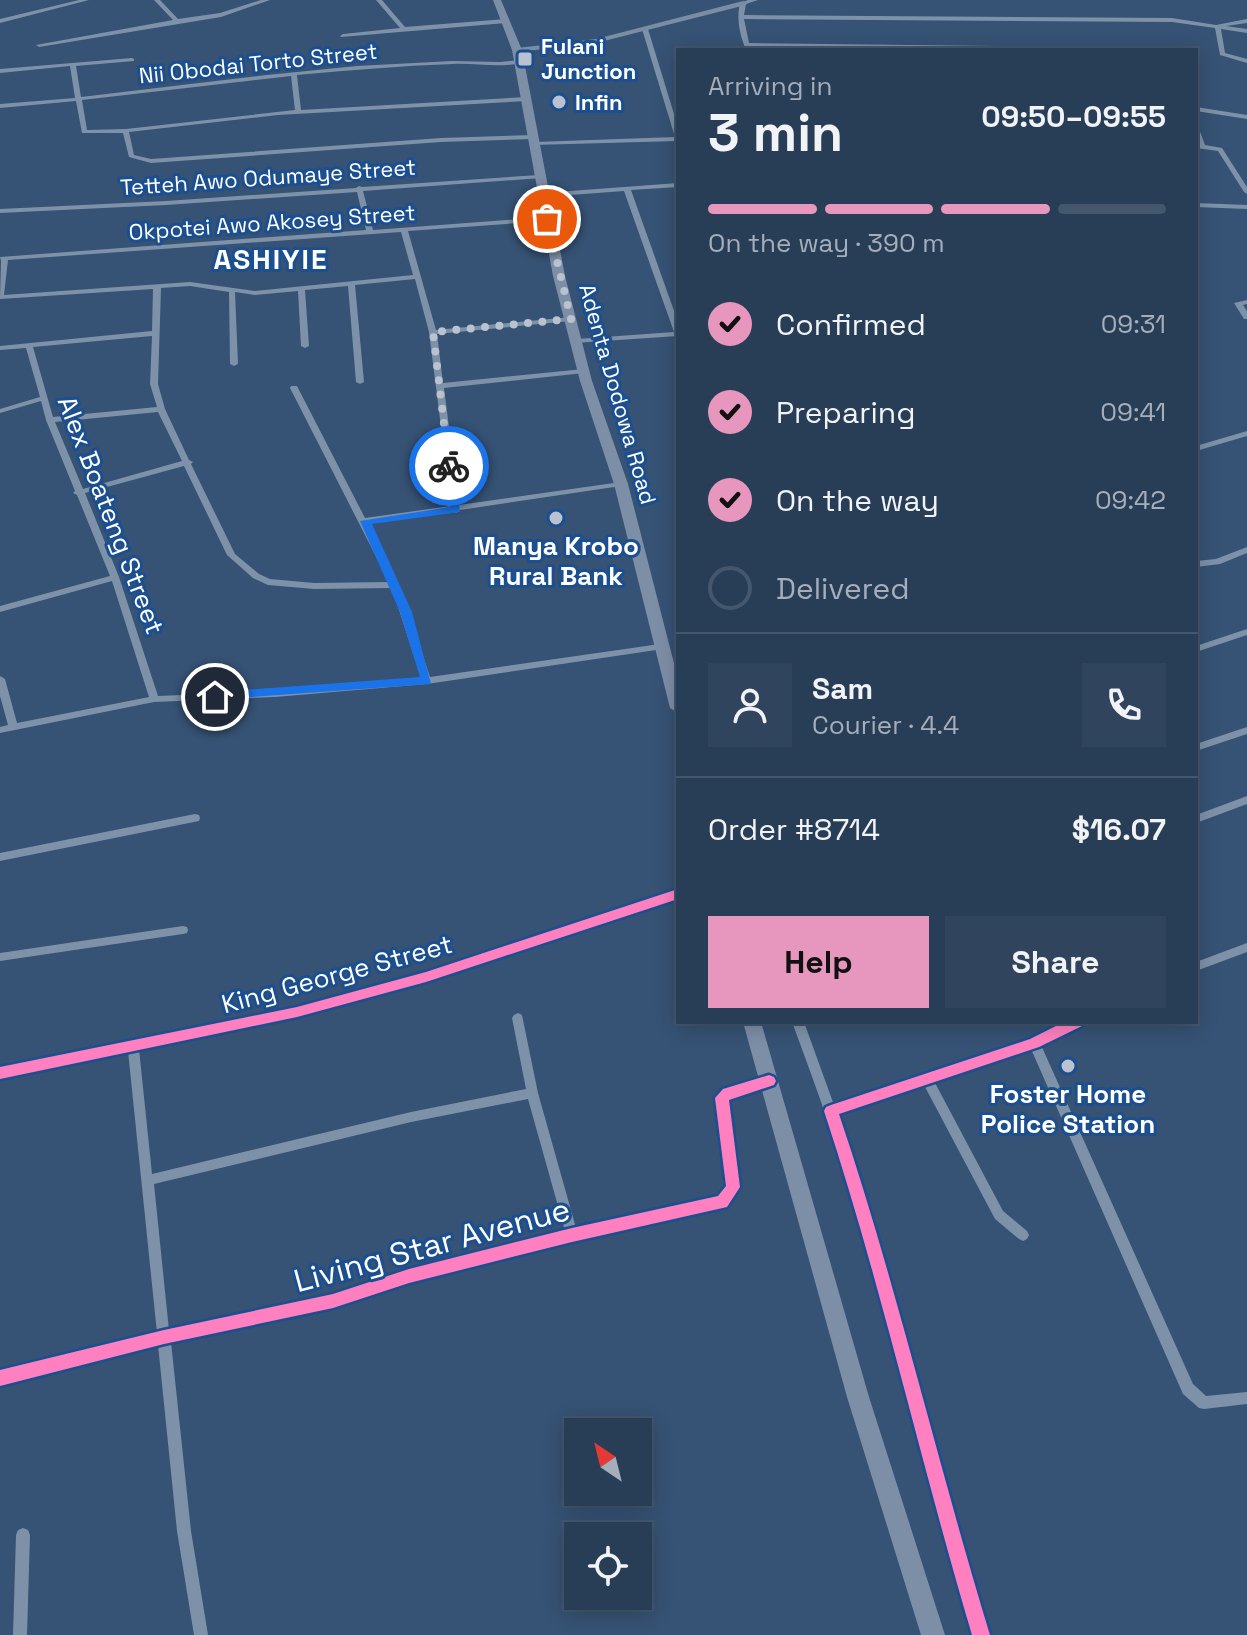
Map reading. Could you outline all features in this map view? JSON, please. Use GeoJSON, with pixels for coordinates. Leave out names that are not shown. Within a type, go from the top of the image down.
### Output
{"type":"FeatureCollection","features":[{"type":"Feature","properties":{"kind":"main road","name":"Adenta Dodowa Road"},"geometry":{"type":"LineString","coordinates":[[497,0],[518,56],[547,219],[584,371],[621,484],[676,701]]}},
{"type":"Feature","properties":{"kind":"main road"},"geometry":{"type":"LineString","coordinates":[[753,1024],[858,1397],[933,1635]]}},
{"type":"Feature","properties":{"kind":"street"},"geometry":{"type":"LineString","coordinates":[[0,21],[86,0]]}},
{"type":"Feature","properties":{"kind":"street"},"geometry":{"type":"LineString","coordinates":[[157,0],[177,21]]}},
{"type":"Feature","properties":{"kind":"street"},"geometry":{"type":"LineString","coordinates":[[39,45],[221,15],[267,0]]}},
{"type":"Feature","properties":{"kind":"street"},"geometry":{"type":"LineString","coordinates":[[379,0],[404,29]]}},
{"type":"Feature","properties":{"kind":"street"},"geometry":{"type":"LineString","coordinates":[[518,56],[596,41],[755,0]]}},
{"type":"Feature","properties":{"kind":"street"},"geometry":{"type":"LineString","coordinates":[[743,3],[741,17],[748,48],[1027,48]]}},
{"type":"Feature","properties":{"kind":"street"},"geometry":{"type":"LineString","coordinates":[[741,17],[1158,20],[1247,31]]}},
{"type":"Feature","properties":{"kind":"street"},"geometry":{"type":"LineString","coordinates":[[343,36],[506,21]]}},
{"type":"Feature","properties":{"kind":"street"},"geometry":{"type":"LineString","coordinates":[[1218,26],[1247,21]]}},
{"type":"Feature","properties":{"kind":"street"},"geometry":{"type":"LineString","coordinates":[[1218,26],[1222,54],[1247,61]]}},
{"type":"Feature","properties":{"kind":"street"},"geometry":{"type":"LineString","coordinates":[[645,29],[676,131]]}},
{"type":"Feature","properties":{"kind":"street","name":"Nii Obodai Torto Street"},"geometry":{"type":"LineString","coordinates":[[0,106],[77,101],[294,75],[436,63],[492,62],[502,65],[518,56]]}},
{"type":"Feature","properties":{"kind":"street"},"geometry":{"type":"LineString","coordinates":[[0,71],[132,60]]}},
{"type":"Feature","properties":{"kind":"street"},"geometry":{"type":"LineString","coordinates":[[73,64],[84,132],[90,134],[298,111],[527,99]]}},
{"type":"Feature","properties":{"kind":"street"},"geometry":{"type":"LineString","coordinates":[[294,75],[298,111]]}},
{"type":"Feature","properties":{"kind":"street"},"geometry":{"type":"LineString","coordinates":[[669,108],[676,107]]}},
{"type":"Feature","properties":{"kind":"street"},"geometry":{"type":"LineString","coordinates":[[1198,109],[1247,117]]}},
{"type":"Feature","properties":{"kind":"street"},"geometry":{"type":"LineString","coordinates":[[126,131],[131,156],[151,161],[425,141],[676,138]]}},
{"type":"Feature","properties":{"kind":"street"},"geometry":{"type":"LineString","coordinates":[[1199,146],[1220,149],[1247,192]]}},
{"type":"Feature","properties":{"kind":"street","name":"Tetteh Awo Odumaye Street"},"geometry":{"type":"LineString","coordinates":[[0,211],[166,203],[539,177]]}},
{"type":"Feature","properties":{"kind":"street"},"geometry":{"type":"LineString","coordinates":[[543,195],[676,185]]}},
{"type":"Feature","properties":{"kind":"street"},"geometry":{"type":"LineString","coordinates":[[359,188],[370,233]]}},
{"type":"Feature","properties":{"kind":"street"},"geometry":{"type":"LineString","coordinates":[[627,189],[676,327]]}},
{"type":"Feature","properties":{"kind":"street"},"geometry":{"type":"LineString","coordinates":[[1198,205],[1247,207]]}},
{"type":"Feature","properties":{"kind":"street","name":"Okpotei Awo Akosey Street"},"geometry":{"type":"LineString","coordinates":[[2,259],[547,219]]}},
{"type":"Feature","properties":{"kind":"street"},"geometry":{"type":"LineString","coordinates":[[404,230],[433,332],[456,510]]}},
{"type":"Feature","properties":{"kind":"street"},"geometry":{"type":"LineString","coordinates":[[2,259],[0,296],[190,284],[232,293],[301,290],[417,277]]}},
{"type":"Feature","properties":{"kind":"street"},"geometry":{"type":"LineString","coordinates":[[351,285],[360,382]]}},
{"type":"Feature","properties":{"kind":"street"},"geometry":{"type":"LineString","coordinates":[[157,287],[154,384],[161,409],[231,555],[262,580],[314,586],[395,585]]}},
{"type":"Feature","properties":{"kind":"street"},"geometry":{"type":"LineString","coordinates":[[301,290],[305,346]]}},
{"type":"Feature","properties":{"kind":"street"},"geometry":{"type":"LineString","coordinates":[[232,293],[234,364]]}},
{"type":"Feature","properties":{"kind":"street"},"geometry":{"type":"LineString","coordinates":[[1247,302],[1238,303],[1247,317]]}},
{"type":"Feature","properties":{"kind":"street"},"geometry":{"type":"LineString","coordinates":[[433,332],[571,319]]}},
{"type":"Feature","properties":{"kind":"street"},"geometry":{"type":"LineString","coordinates":[[0,348],[156,333]]}},
{"type":"Feature","properties":{"kind":"street"},"geometry":{"type":"LineString","coordinates":[[577,341],[676,333]]}},
{"type":"Feature","properties":{"kind":"street","name":"Alex Boateng Street"},"geometry":{"type":"LineString","coordinates":[[29,345],[50,420],[77,493],[115,577],[154,699]]}},
{"type":"Feature","properties":{"kind":"street"},"geometry":{"type":"LineString","coordinates":[[441,386],[584,371]]}},
{"type":"Feature","properties":{"kind":"street"},"geometry":{"type":"LineString","coordinates":[[294,388],[365,521],[395,585],[427,681]]}},
{"type":"Feature","properties":{"kind":"street"},"geometry":{"type":"LineString","coordinates":[[0,411],[43,398]]}},
{"type":"Feature","properties":{"kind":"street"},"geometry":{"type":"LineString","coordinates":[[50,420],[161,409]]}},
{"type":"Feature","properties":{"kind":"street"},"geometry":{"type":"LineString","coordinates":[[1198,448],[1247,433]]}},
{"type":"Feature","properties":{"kind":"street"},"geometry":{"type":"LineString","coordinates":[[77,493],[189,462]]}},
{"type":"Feature","properties":{"kind":"street"},"geometry":{"type":"LineString","coordinates":[[365,521],[621,484]]}},
{"type":"Feature","properties":{"kind":"street"},"geometry":{"type":"LineString","coordinates":[[1198,564],[1217,562],[1247,550]]}},
{"type":"Feature","properties":{"kind":"street"},"geometry":{"type":"LineString","coordinates":[[0,609],[115,577]]}},
{"type":"Feature","properties":{"kind":"street"},"geometry":{"type":"LineString","coordinates":[[1198,648],[1247,632]]}},
{"type":"Feature","properties":{"kind":"street"},"geometry":{"type":"LineString","coordinates":[[0,730],[154,699],[275,694],[427,681],[660,647]]}},
{"type":"Feature","properties":{"kind":"street"},"geometry":{"type":"LineString","coordinates":[[0,679],[13,727]]}},
{"type":"Feature","properties":{"kind":"street"},"geometry":{"type":"LineString","coordinates":[[1198,747],[1247,730]]}},
{"type":"Feature","properties":{"kind":"street"},"geometry":{"type":"LineString","coordinates":[[1198,818],[1247,800]]}},
{"type":"Feature","properties":{"kind":"street"},"geometry":{"type":"LineString","coordinates":[[0,857],[195,818]]}},
{"type":"Feature","properties":{"kind":"street","name":"King George Street"},"geometry":{"type":"LineString","coordinates":[[0,1073],[297,1012],[426,977],[676,895]]}},
{"type":"Feature","properties":{"kind":"street"},"geometry":{"type":"LineString","coordinates":[[0,957],[183,930]]}},
{"type":"Feature","properties":{"kind":"street"},"geometry":{"type":"LineString","coordinates":[[1198,966],[1247,947]]}},
{"type":"Feature","properties":{"kind":"street"},"geometry":{"type":"LineString","coordinates":[[518,1018],[532,1093],[572,1235]]}},
{"type":"Feature","properties":{"kind":"street"},"geometry":{"type":"LineString","coordinates":[[799,1024],[831,1111],[893,1310],[955,1552],[981,1635]]}},
{"type":"Feature","properties":{"kind":"street"},"geometry":{"type":"LineString","coordinates":[[831,1111],[1034,1043],[1073,1024]]}},
{"type":"Feature","properties":{"kind":"street"},"geometry":{"type":"LineString","coordinates":[[1034,1043],[1188,1389],[1204,1403],[1247,1398]]}},
{"type":"Feature","properties":{"kind":"street"},"geometry":{"type":"LineString","coordinates":[[133,1046],[184,1531],[201,1635]]}},
{"type":"Feature","properties":{"kind":"street"},"geometry":{"type":"LineString","coordinates":[[927,1080],[999,1215],[1023,1235]]}},
{"type":"Feature","properties":{"kind":"street","name":"Living Star Avenue"},"geometry":{"type":"LineString","coordinates":[[0,1378],[164,1337],[333,1301],[409,1276],[728,1198],[733,1187],[722,1098],[728,1093],[769,1081]]}},
{"type":"Feature","properties":{"kind":"street"},"geometry":{"type":"LineString","coordinates":[[148,1180],[411,1117],[532,1093]]}},
{"type":"Feature","properties":{"kind":"street"},"geometry":{"type":"LineString","coordinates":[[20,1635],[23,1535]]}},
{"type":"Feature","properties":{"kind":"cycle path"},"geometry":{"type":"LineString","coordinates":[[0,1073],[297,1012],[426,977],[676,895]]}},
{"type":"Feature","properties":{"kind":"cycle path"},"geometry":{"type":"LineString","coordinates":[[981,1635],[891,1307],[831,1111],[1034,1043],[1073,1024]]}},
{"type":"Feature","properties":{"kind":"cycle path"},"geometry":{"type":"LineString","coordinates":[[0,1378],[164,1337],[333,1301],[409,1276],[722,1202],[733,1187],[722,1098],[728,1093],[769,1081]]}},
{"type":"Feature","properties":{"kind":"way so far"},"geometry":{"type":"LineString","coordinates":[[449,466],[433,332],[571,319],[547,219]]}},
{"type":"Feature","properties":{"kind":"place","name":"Fulani Junction"},"geometry":{"type":"Point","coordinates":[525,59]}},
{"type":"Feature","properties":{"kind":"place","name":"Infin"},"geometry":{"type":"Point","coordinates":[559,102]}},
{"type":"Feature","properties":{"kind":"place","name":"Manya Krobo Rural Bank"},"geometry":{"type":"Point","coordinates":[556,518]}},
{"type":"Feature","properties":{"kind":"place","name":"Foster Home Police Station"},"geometry":{"type":"Point","coordinates":[1068,1066]}},
{"type":"Feature","properties":{"kind":"district","name":"ASHIYIE"},"geometry":{"type":"Point","coordinates":[271,259]}},
{"type":"Feature","properties":{"kind":"route"},"geometry":{"type":"LineString","coordinates":[[215,697],[427,681],[406,612],[365,521],[456,510],[449,466]]}}]}
